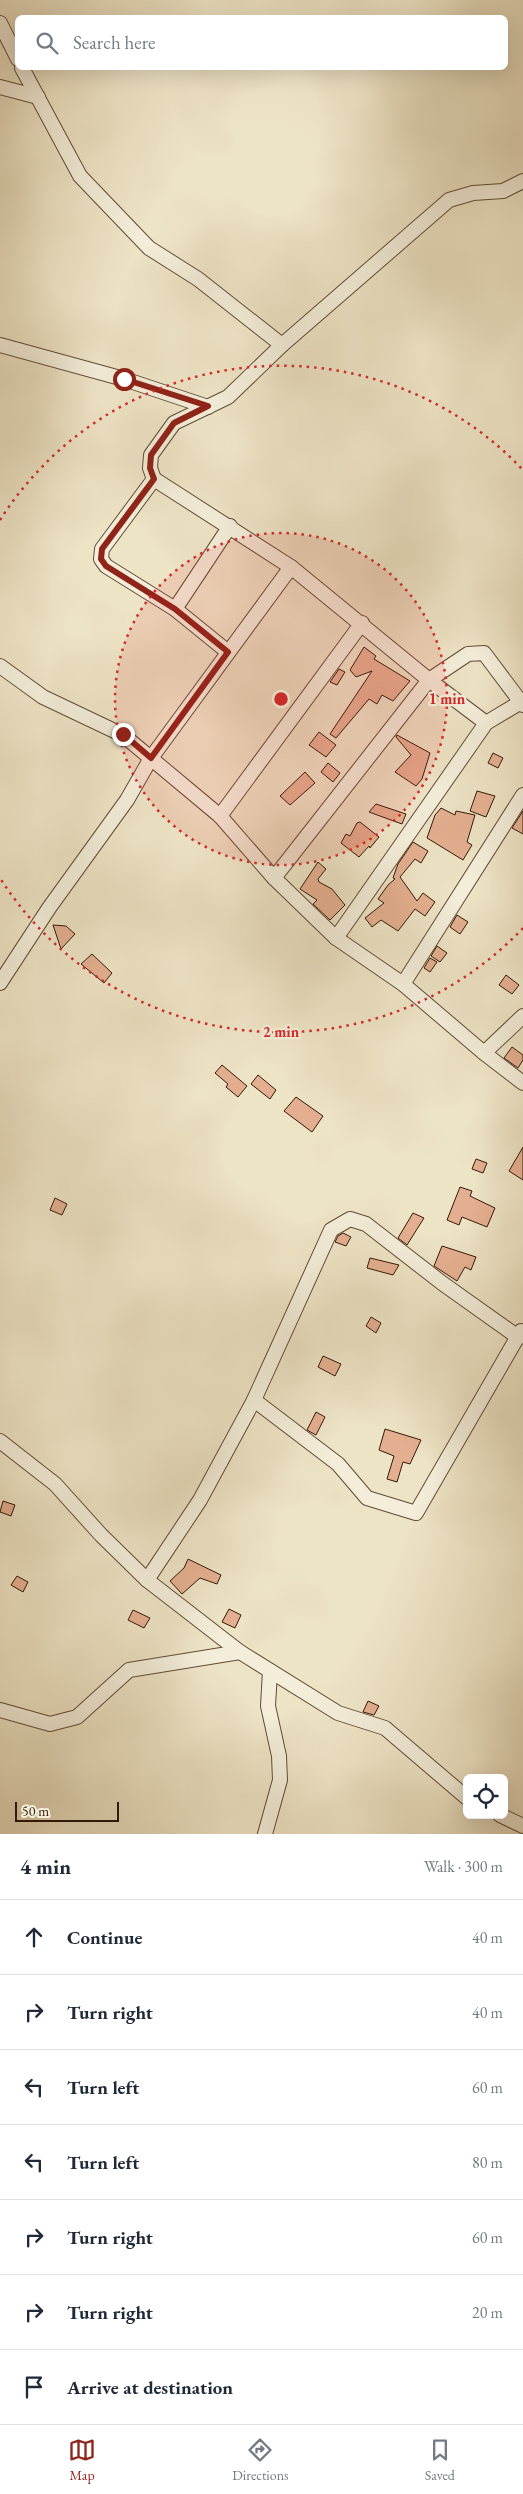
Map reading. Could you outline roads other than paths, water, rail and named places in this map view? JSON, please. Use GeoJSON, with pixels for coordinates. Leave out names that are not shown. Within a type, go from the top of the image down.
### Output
{"type":"FeatureCollection","features":[{"type":"Feature","properties":{"kind":"street"},"geometry":{"type":"LineString","coordinates":[[0,23],[15,53]]}},
{"type":"Feature","properties":{"kind":"street"},"geometry":{"type":"LineString","coordinates":[[23,70],[80,176],[149,248],[198,279],[282,345]]}},
{"type":"Feature","properties":{"kind":"street"},"geometry":{"type":"LineString","coordinates":[[0,87],[38,97]]}},
{"type":"Feature","properties":{"kind":"street"},"geometry":{"type":"LineString","coordinates":[[486,722],[429,680],[362,623],[291,567],[230,526],[154,479],[150,468],[151,455],[174,423],[228,396],[282,345],[450,200],[473,193],[503,191],[523,181]]}},
{"type":"Feature","properties":{"kind":"street"},"geometry":{"type":"LineString","coordinates":[[0,345],[124,379],[208,406]]}},
{"type":"Feature","properties":{"kind":"street"},"geometry":{"type":"LineString","coordinates":[[154,479],[102,549],[101,559],[106,566],[175,609],[228,652]]}},
{"type":"Feature","properties":{"kind":"street"},"geometry":{"type":"LineString","coordinates":[[175,609],[230,526]]}},
{"type":"Feature","properties":{"kind":"street"},"geometry":{"type":"LineString","coordinates":[[0,983],[49,908],[127,800],[151,758],[291,567]]}},
{"type":"Feature","properties":{"kind":"street"},"geometry":{"type":"LineString","coordinates":[[220,816],[362,623]]}},
{"type":"Feature","properties":{"kind":"street"},"geometry":{"type":"LineString","coordinates":[[274,878],[429,680],[468,654],[484,653],[522,703],[486,722],[336,938]]}},
{"type":"Feature","properties":{"kind":"street"},"geometry":{"type":"LineString","coordinates":[[0,666],[43,697],[123,734],[220,816],[274,878],[336,938],[403,984],[484,1054],[523,1083]]}},
{"type":"Feature","properties":{"kind":"street"},"geometry":{"type":"LineString","coordinates":[[403,984],[523,795]]}},
{"type":"Feature","properties":{"kind":"street"},"geometry":{"type":"LineString","coordinates":[[484,1054],[523,1016]]}},
{"type":"Feature","properties":{"kind":"street"},"geometry":{"type":"LineString","coordinates":[[147,1580],[200,1500],[254,1400],[330,1230],[350,1219],[366,1224],[442,1283],[521,1334],[416,1514],[368,1498],[338,1464],[254,1400]]}},
{"type":"Feature","properties":{"kind":"street"},"geometry":{"type":"LineString","coordinates":[[0,1441],[55,1484],[101,1535],[147,1580],[240,1652],[338,1713],[385,1728],[463,1795]]}},
{"type":"Feature","properties":{"kind":"street"},"geometry":{"type":"LineString","coordinates":[[0,1710],[50,1724],[77,1717],[129,1670],[240,1652]]}},
{"type":"Feature","properties":{"kind":"street"},"geometry":{"type":"LineString","coordinates":[[265,1834],[280,1780],[279,1756],[268,1706],[270,1671]]}},
{"type":"Feature","properties":{"kind":"street"},"geometry":{"type":"LineString","coordinates":[[508,1819],[523,1826]]}}]}
